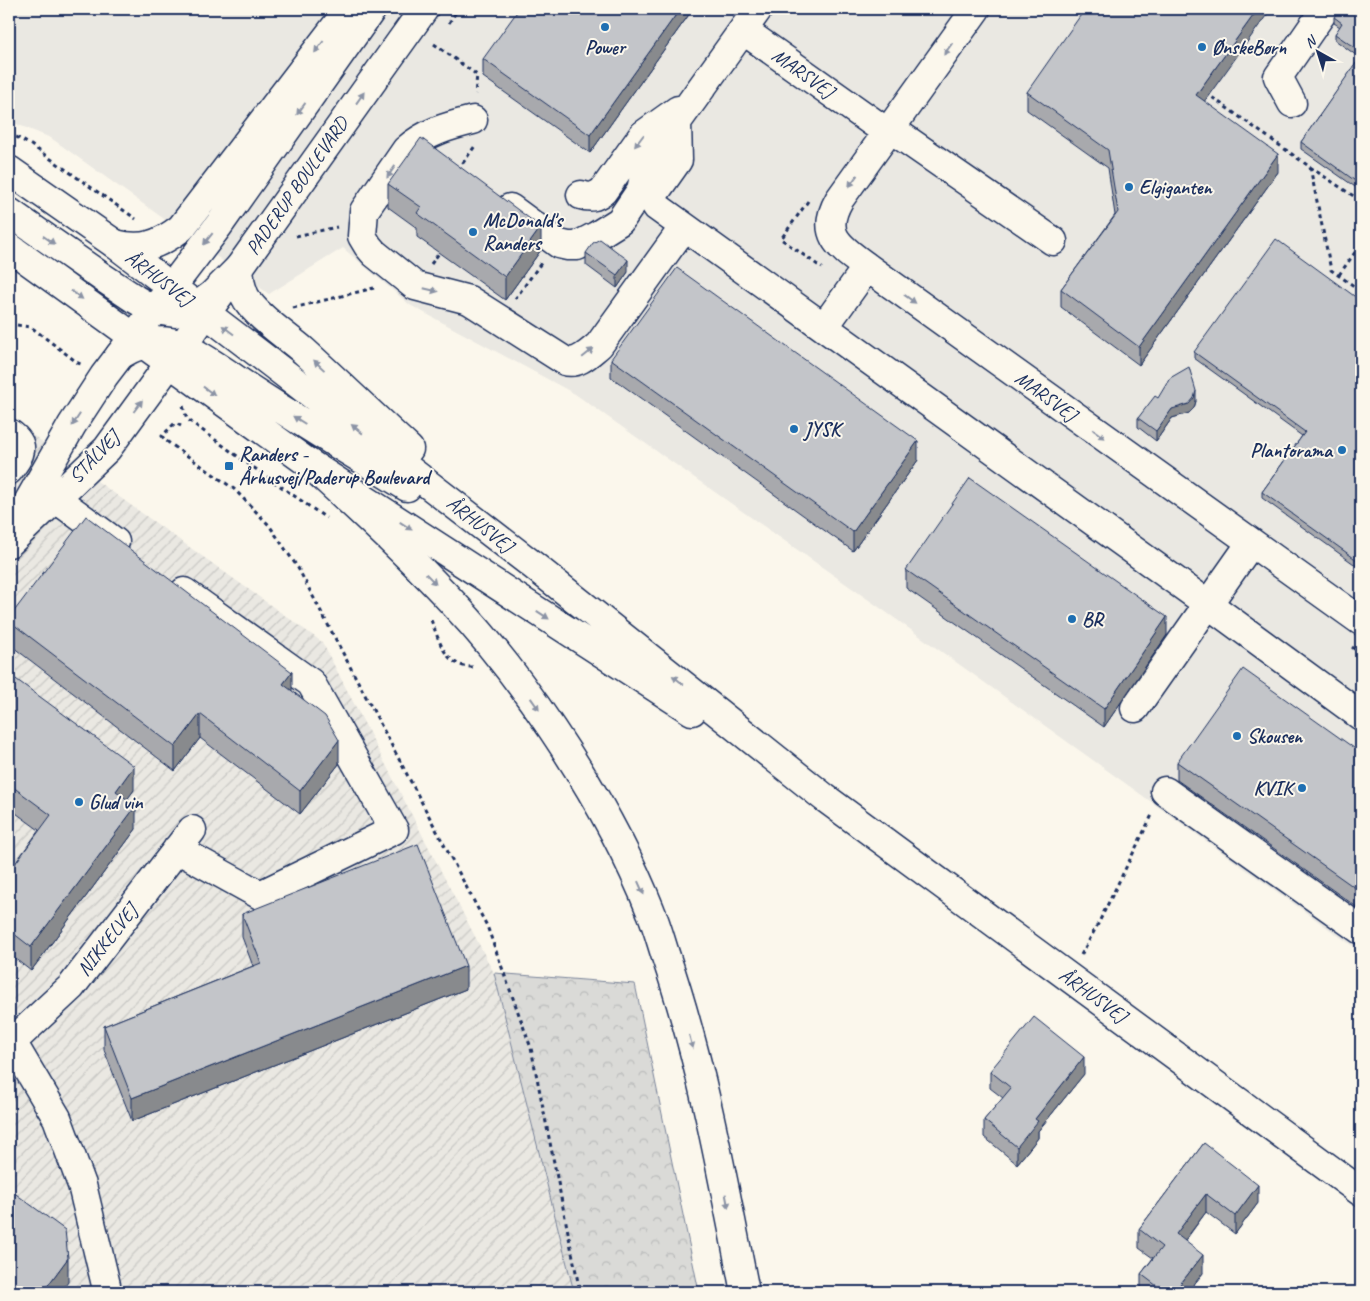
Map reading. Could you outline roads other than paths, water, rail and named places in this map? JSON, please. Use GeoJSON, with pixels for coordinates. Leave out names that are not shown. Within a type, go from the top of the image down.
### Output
{"type":"FeatureCollection","features":[{"type":"Feature","properties":{"kind":"main road"},"geometry":{"type":"LineString","coordinates":[[115,244],[139,248],[170,237],[181,228],[349,9]]}},
{"type":"Feature","properties":{"kind":"main road","name":"PADERUP BOULEVARD"},"geometry":{"type":"LineString","coordinates":[[132,346],[154,310],[219,225],[372,9]]}},
{"type":"Feature","properties":{"kind":"main road","name":"PADERUP BOULEVARD"},"geometry":{"type":"LineString","coordinates":[[201,310],[212,295],[240,268],[424,9]]}},
{"type":"Feature","properties":{"kind":"main road","name":"MARSVEJ"},"geometry":{"type":"LineString","coordinates":[[976,9],[839,200],[832,212],[831,226],[835,240],[846,252],[1361,621]]}},
{"type":"Feature","properties":{"kind":"main road"},"geometry":{"type":"LineString","coordinates":[[1292,103],[1278,77],[1325,9]]}},
{"type":"Feature","properties":{"kind":"main road"},"geometry":{"type":"LineString","coordinates":[[490,194],[559,244],[577,246],[596,236],[601,218],[627,181],[646,168],[750,19]]}},
{"type":"Feature","properties":{"kind":"main road","name":"MARSVEJ"},"geometry":{"type":"LineString","coordinates":[[750,19],[890,131]]}},
{"type":"Feature","properties":{"kind":"main road"},"geometry":{"type":"LineString","coordinates":[[581,195],[596,196],[603,191],[643,135],[684,111]]}},
{"type":"Feature","properties":{"kind":"main road"},"geometry":{"type":"LineString","coordinates":[[684,111],[678,160],[654,194],[654,202],[657,207],[1361,716]]}},
{"type":"Feature","properties":{"kind":"main road"},"geometry":{"type":"LineString","coordinates":[[474,133],[442,128],[406,150],[368,203],[364,211],[362,236],[374,253],[415,286],[469,300],[568,362],[580,360],[599,345],[684,227]]}},
{"type":"Feature","properties":{"kind":"main road"},"geometry":{"type":"LineString","coordinates":[[890,131],[1054,242]]}},
{"type":"Feature","properties":{"kind":"main road"},"geometry":{"type":"LineString","coordinates":[[419,141],[448,167]]}},
{"type":"Feature","properties":{"kind":"main road","name":"ÅRHUSVEJ"},"geometry":{"type":"LineString","coordinates":[[9,170],[115,244],[534,566],[825,798],[1361,1192]]}},
{"type":"Feature","properties":{"kind":"main road"},"geometry":{"type":"LineString","coordinates":[[9,212],[109,282],[154,310],[175,313],[201,310]]}},
{"type":"Feature","properties":{"kind":"main road","name":"ÅRHUSVEJ"},"geometry":{"type":"LineString","coordinates":[[9,247],[132,346],[176,354],[307,462],[825,798]]}},
{"type":"Feature","properties":{"kind":"main road"},"geometry":{"type":"LineString","coordinates":[[824,327],[867,267]]}},
{"type":"Feature","properties":{"kind":"main road"},"geometry":{"type":"LineString","coordinates":[[240,268],[243,293],[250,304],[304,351],[534,566]]}},
{"type":"Feature","properties":{"kind":"main road"},"geometry":{"type":"LineString","coordinates":[[201,310],[176,354],[228,373],[284,411],[534,566]]}},
{"type":"Feature","properties":{"kind":"main road","name":"STÅLVEJ"},"geometry":{"type":"LineString","coordinates":[[9,536],[72,425],[104,376],[132,346]]}},
{"type":"Feature","properties":{"kind":"main road","name":"STÅLVEJ"},"geometry":{"type":"LineString","coordinates":[[9,543],[106,449],[176,354]]}},
{"type":"Feature","properties":{"kind":"main road"},"geometry":{"type":"LineString","coordinates":[[9,433],[15,437],[20,445],[20,455],[9,470]]}},
{"type":"Feature","properties":{"kind":"main road"},"geometry":{"type":"LineString","coordinates":[[307,462],[395,543],[454,604],[499,656],[533,701],[567,752],[621,844],[651,912],[678,993],[715,1140],[745,1292]]}},
{"type":"Feature","properties":{"kind":"main road"},"geometry":{"type":"LineString","coordinates":[[55,498],[135,556]]}},
{"type":"Feature","properties":{"kind":"main road"},"geometry":{"type":"LineString","coordinates":[[1135,708],[1251,543]]}},
{"type":"Feature","properties":{"kind":"main road","name":"NIKKELVEJ"},"geometry":{"type":"LineString","coordinates":[[106,1292],[106,1284],[82,1185],[57,1118],[10,1041],[71,987],[185,839],[260,895],[394,830],[311,682],[167,579]]}},
{"type":"Feature","properties":{"kind":"main road"},"geometry":{"type":"LineString","coordinates":[[1165,791],[1361,930]]}},
{"type":"Feature","properties":{"kind":"place","name":"Power"},"geometry":{"type":"Point","coordinates":[605,27]}},
{"type":"Feature","properties":{"kind":"place","name":"ØnskeBørn"},"geometry":{"type":"Point","coordinates":[1202,47]}},
{"type":"Feature","properties":{"kind":"place","name":"Elgiganten"},"geometry":{"type":"Point","coordinates":[1129,187]}},
{"type":"Feature","properties":{"kind":"place","name":"McDonald's Randers"},"geometry":{"type":"Point","coordinates":[473,232]}},
{"type":"Feature","properties":{"kind":"place","name":"JYSK"},"geometry":{"type":"Point","coordinates":[794,429]}},
{"type":"Feature","properties":{"kind":"place","name":"Plantorama"},"geometry":{"type":"Point","coordinates":[1342,450]}},
{"type":"Feature","properties":{"kind":"place","name":"Randers - Århusvej/Paderup Boulevard"},"geometry":{"type":"Point","coordinates":[229,466]}},
{"type":"Feature","properties":{"kind":"place","name":"BR"},"geometry":{"type":"Point","coordinates":[1072,619]}},
{"type":"Feature","properties":{"kind":"place","name":"Skousen"},"geometry":{"type":"Point","coordinates":[1237,736]}},
{"type":"Feature","properties":{"kind":"place","name":"KVIK"},"geometry":{"type":"Point","coordinates":[1302,788]}},
{"type":"Feature","properties":{"kind":"place","name":"Glud vin"},"geometry":{"type":"Point","coordinates":[79,802]}}]}
